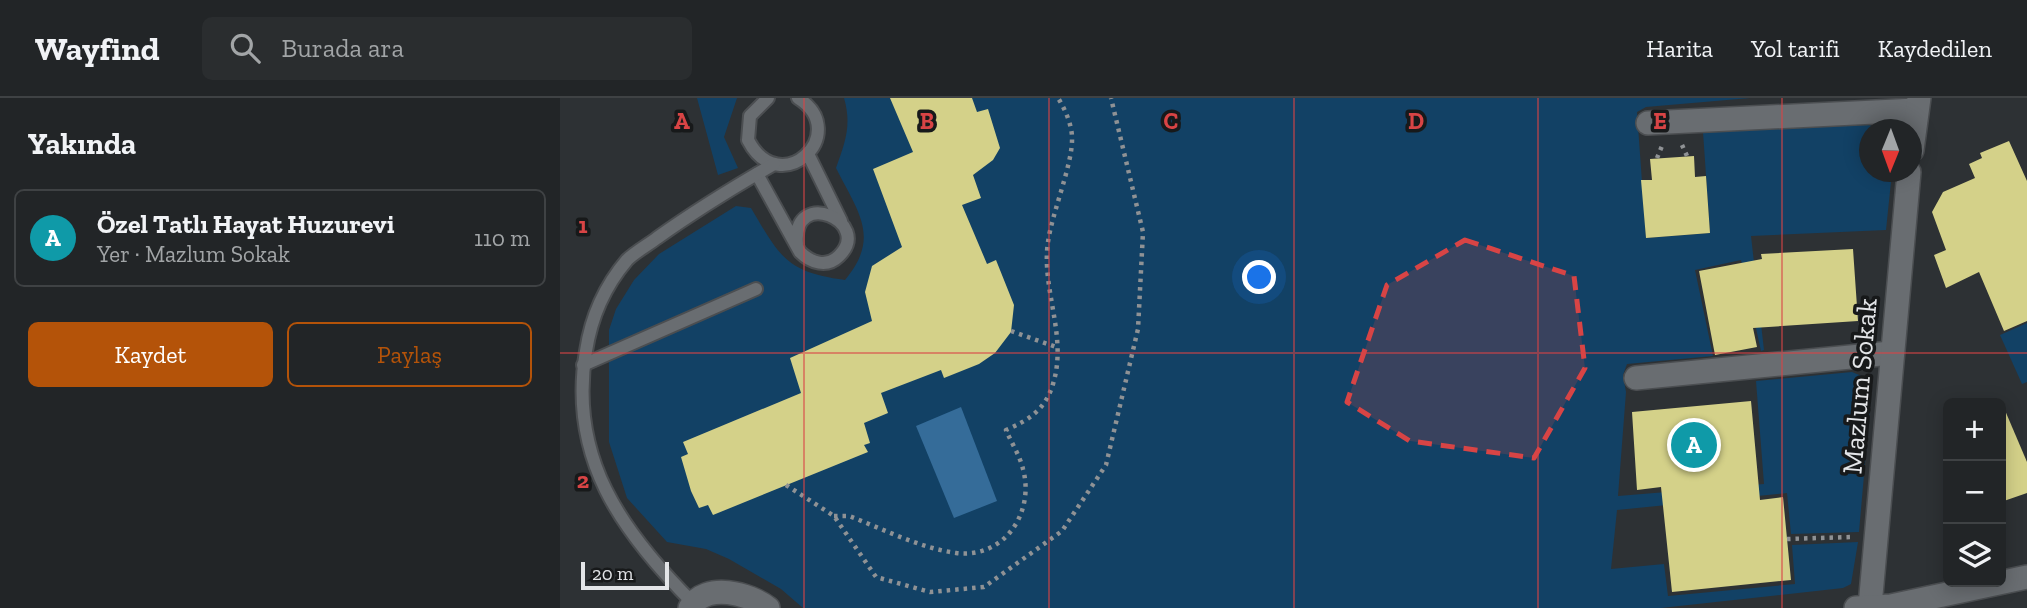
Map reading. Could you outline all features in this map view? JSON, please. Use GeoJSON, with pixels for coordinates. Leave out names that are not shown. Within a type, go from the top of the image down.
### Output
{"type":"FeatureCollection","features":[{"type":"Feature","properties":{"kind":"street"},"geometry":{"type":"LineString","coordinates":[[1648,123],[1917,104]]}},
{"type":"Feature","properties":{"kind":"street","name":"Mazlum Sokak"},"geometry":{"type":"LineString","coordinates":[[1879,607],[1876,536],[1908,182]]}},
{"type":"Feature","properties":{"kind":"street"},"geometry":{"type":"LineString","coordinates":[[1636,378],[1891,353]]}},
{"type":"Feature","properties":{"kind":"street"},"geometry":{"type":"LineString","coordinates":[[1879,607],[2027,577]]}},
{"type":"Feature","properties":{"kind":"street"},"geometry":{"type":"LineString","coordinates":[[692,606],[728,592],[754,598],[768,608]]}},
{"type":"Feature","properties":{"kind":"lane"},"geometry":{"type":"LineString","coordinates":[[768,98],[756,107],[747,128],[754,151],[774,164],[786,165],[808,154],[815,144],[817,122],[814,98]]}},
{"type":"Feature","properties":{"kind":"lane"},"geometry":{"type":"LineString","coordinates":[[798,98],[806,103],[817,122]]}},
{"type":"Feature","properties":{"kind":"lane"},"geometry":{"type":"LineString","coordinates":[[757,174],[806,258],[820,264],[836,259],[846,247],[846,229],[808,154]]}},
{"type":"Feature","properties":{"kind":"lane"},"geometry":{"type":"LineString","coordinates":[[692,606],[653,564],[616,511],[592,464],[583,426],[583,365],[592,316],[628,260],[688,216],[774,164]]}},
{"type":"Feature","properties":{"kind":"lane"},"geometry":{"type":"LineString","coordinates":[[797,244],[798,228],[809,216],[827,213],[841,222]]}},
{"type":"Feature","properties":{"kind":"lane"},"geometry":{"type":"LineString","coordinates":[[583,365],[756,289]]}},
{"type":"Feature","properties":{"kind":"path"},"geometry":{"type":"LineString","coordinates":[[834,516],[849,516],[956,553],[978,552],[998,544],[1016,528],[1025,507],[1024,470],[1006,430],[1034,418],[1053,384],[1056,325],[1046,284],[1048,242],[1072,138],[1064,108],[1058,98]]}},
{"type":"Feature","properties":{"kind":"path"},"geometry":{"type":"LineString","coordinates":[[786,485],[834,516],[876,577],[930,592],[984,587],[1062,531],[1106,465],[1138,329],[1143,232],[1111,98]]}},
{"type":"Feature","properties":{"kind":"path"},"geometry":{"type":"LineString","coordinates":[[1011,331],[1056,347]]}},
{"type":"Feature","properties":{"kind":"path"},"geometry":{"type":"LineString","coordinates":[[1787,539],[1876,536]]}},
{"type":"Feature","properties":{"kind":"highlighted area"},"geometry":{"type":"Polygon","coordinates":[[[1465,240],[1574,276],[1585,368],[1534,458],[1410,441],[1347,402],[1387,285],[1465,240]]]}},
{"type":"Feature","properties":{"kind":"shaded area"},"geometry":{"type":"Polygon","coordinates":[[[697,98],[737,98],[724,137],[738,168],[718,175],[697,98]]]}},
{"type":"Feature","properties":{"kind":"shaded area"},"geometry":{"type":"Polygon","coordinates":[[[844,98],[1750,98],[1646,107],[1637,112],[1646,238],[1710,233],[1703,132],[1859,125],[1859,182],[1891,182],[1886,230],[1751,236],[1764,350],[1761,351],[1741,260],[1695,270],[1713,356],[1627,364],[1623,375],[1626,392],[1618,496],[1764,484],[1756,381],[1852,372],[1864,377],[1871,395],[1859,532],[1791,534],[1787,493],[1617,510],[1611,569],[1664,564],[1668,596],[1795,584],[1792,545],[1858,542],[1851,584],[1843,588],[1661,608],[803,608],[781,589],[729,559],[706,549],[667,542],[627,498],[609,442],[609,330],[616,309],[634,280],[659,254],[736,206],[751,208],[778,250],[797,267],[825,277],[845,280],[856,265],[864,237],[858,211],[836,168],[845,142],[844,98]]]}},
{"type":"Feature","properties":{"kind":"shaded area"},"geometry":{"type":"Polygon","coordinates":[[[2027,323],[2027,382],[2022,384],[2000,335],[2027,323]]]}},
{"type":"Feature","properties":{"kind":"shaded area"},"geometry":{"type":"Polygon","coordinates":[[[961,407],[997,501],[954,518],[916,426],[961,407]]]}},
{"type":"Feature","properties":{"kind":"building"},"geometry":{"type":"Polygon","coordinates":[[[890,98],[972,98],[977,112],[988,109],[1000,148],[993,160],[973,175],[981,198],[962,205],[987,264],[996,260],[1014,305],[1011,332],[995,353],[979,364],[944,378],[941,370],[881,393],[888,413],[864,423],[870,443],[864,445],[868,452],[713,515],[708,505],[699,508],[691,491],[681,457],[688,454],[683,442],[801,393],[790,358],[872,321],[865,292],[872,266],[902,247],[873,169],[913,152],[890,98]]]}},
{"type":"Feature","properties":{"kind":"building"},"geometry":{"type":"Polygon","coordinates":[[[2009,141],[2027,181],[2027,321],[2004,331],[1979,272],[1946,288],[1934,255],[1946,250],[1932,212],[1943,192],[1975,178],[1969,164],[1982,158],[1980,153],[2009,141]]]}},
{"type":"Feature","properties":{"kind":"building"},"geometry":{"type":"Polygon","coordinates":[[[1694,156],[1695,177],[1706,176],[1710,233],[1646,238],[1641,180],[1652,180],[1650,159],[1694,156]]]}},
{"type":"Feature","properties":{"kind":"building"},"geometry":{"type":"Polygon","coordinates":[[[1853,249],[1858,321],[1753,328],[1757,347],[1715,355],[1699,271],[1762,259],[1761,254],[1853,249]]]}},
{"type":"Feature","properties":{"kind":"building"},"geometry":{"type":"Polygon","coordinates":[[[1751,401],[1760,500],[1783,497],[1791,580],[1672,592],[1661,487],[1637,490],[1632,412],[1751,401]]]}},
{"type":"Feature","properties":{"kind":"building"},"geometry":{"type":"Polygon","coordinates":[[[2006,413],[2027,462],[2027,493],[2006,500],[2006,413]]]}},
{"type":"Feature","properties":{"kind":"place","name":"Özel Tatlı Hayat Huzurevi"},"geometry":{"type":"Point","coordinates":[1694,445]}}]}
